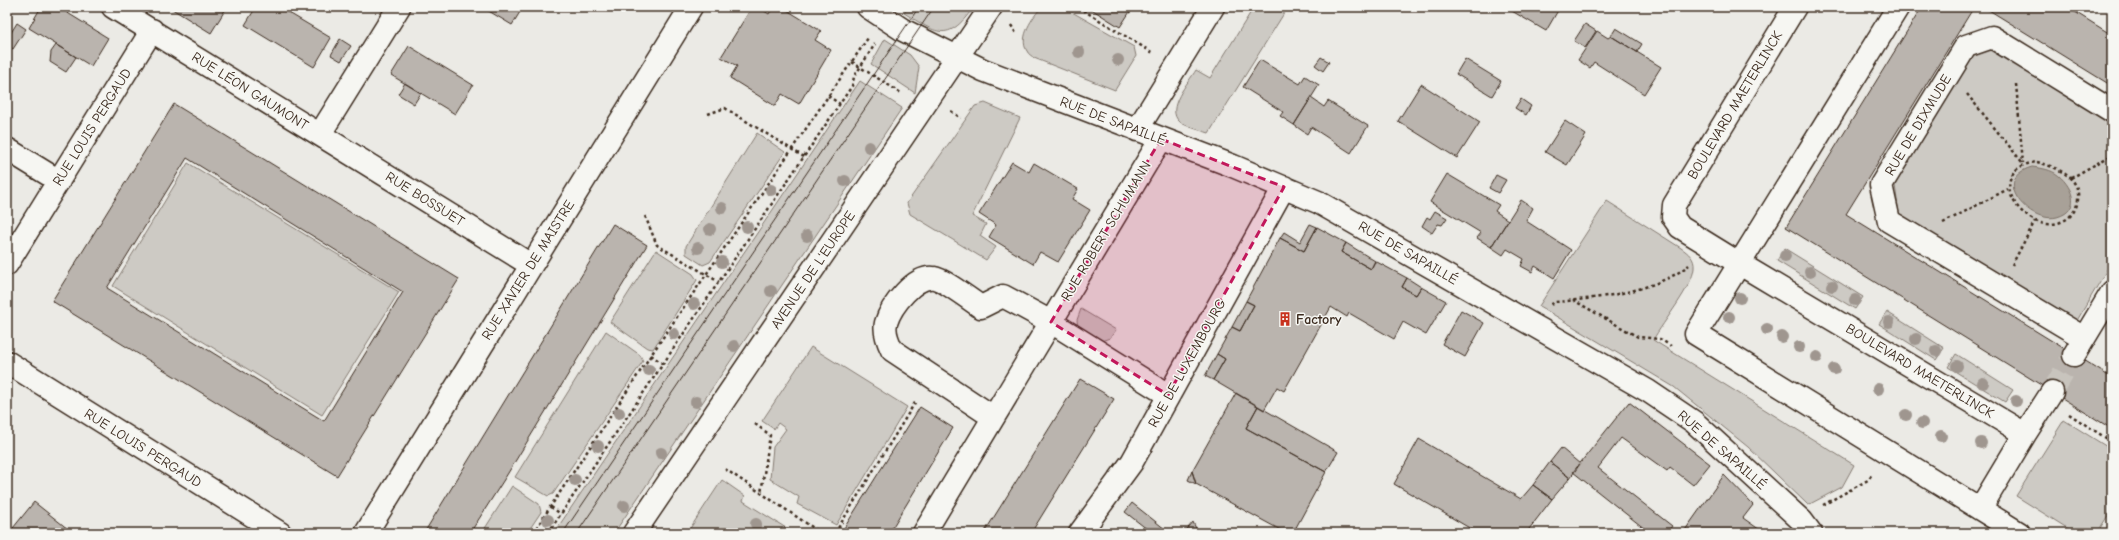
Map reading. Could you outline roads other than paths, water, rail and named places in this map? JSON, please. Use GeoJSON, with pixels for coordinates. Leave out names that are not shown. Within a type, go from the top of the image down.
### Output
{"type":"FeatureCollection","features":[{"type":"Feature","properties":{"kind":"street","name":"RUE LÉON GAUMONT"},"geometry":{"type":"LineString","coordinates":[[113,7],[320,134],[399,7]]}},
{"type":"Feature","properties":{"kind":"street","name":"RUE XAVIER DE MAISTRE"},"geometry":{"type":"LineString","coordinates":[[366,533],[690,7]]}},
{"type":"Feature","properties":{"kind":"street","name":"RUE DE SAPAILLÉ"},"geometry":{"type":"LineString","coordinates":[[868,7],[903,30],[956,58],[1284,187],[1318,202],[1648,391],[1694,422],[1807,527]]}},
{"type":"Feature","properties":{"kind":"street","name":"AVENUE DE L'EUROPE"},"geometry":{"type":"LineString","coordinates":[[634,533],[990,7]]}},
{"type":"Feature","properties":{"kind":"street"},"geometry":{"type":"LineString","coordinates":[[1137,130],[1213,7]]}},
{"type":"Feature","properties":{"kind":"street","name":"BOULEVARD MAETERLINCK"},"geometry":{"type":"LineString","coordinates":[[1795,7],[1674,205],[1673,217],[1680,227],[1740,264],[2025,434]]}},
{"type":"Feature","properties":{"kind":"street"},"geometry":{"type":"LineString","coordinates":[[1898,7],[1696,334],[2019,533]]}},
{"type":"Feature","properties":{"kind":"street","name":"RUE LOUIS PERGAUD"},"geometry":{"type":"LineString","coordinates":[[7,264],[152,30]]}},
{"type":"Feature","properties":{"kind":"street","name":"RUE DE DIXMUDE"},"geometry":{"type":"LineString","coordinates":[[2112,111],[1992,36],[1966,46],[1881,185],[1889,221],[2000,288],[2079,346],[2112,292]]}},
{"type":"Feature","properties":{"kind":"street","name":"RUE BOSSUET"},"geometry":{"type":"LineString","coordinates":[[320,134],[531,265]]}},
{"type":"Feature","properties":{"kind":"street","name":"RUE ROBERT SCHUMANN"},"geometry":{"type":"LineString","coordinates":[[924,533],[1161,139]]}},
{"type":"Feature","properties":{"kind":"street"},"geometry":{"type":"LineString","coordinates":[[7,149],[58,181]]}},
{"type":"Feature","properties":{"kind":"street","name":"RUE DE LUXEMBOURG"},"geometry":{"type":"LineString","coordinates":[[1080,533],[1132,462],[1284,187]]}},
{"type":"Feature","properties":{"kind":"street"},"geometry":{"type":"LineString","coordinates":[[993,417],[892,350],[888,341],[886,324],[901,296],[920,280],[935,278],[981,307],[1003,296],[1051,322],[1168,395]]}},
{"type":"Feature","properties":{"kind":"street","name":"RUE LOUIS PERGAUD"},"geometry":{"type":"LineString","coordinates":[[7,362],[280,533]]}},
{"type":"Feature","properties":{"kind":"street"},"geometry":{"type":"LineString","coordinates":[[1980,509],[2025,434],[2050,396]]}},
{"type":"Feature","properties":{"kind":"tunnel"},"geometry":{"type":"LineString","coordinates":[[2052,392],[2074,355]]}},
{"type":"Feature","properties":{"kind":"tram line"},"geometry":{"type":"LineString","coordinates":[[563,533],[919,7]]}},
{"type":"Feature","properties":{"kind":"tram line"},"geometry":{"type":"LineString","coordinates":[[577,533],[934,7]]}},
{"type":"Feature","properties":{"kind":"place","name":"Factory"},"geometry":{"type":"Point","coordinates":[1285,319]}}]}
